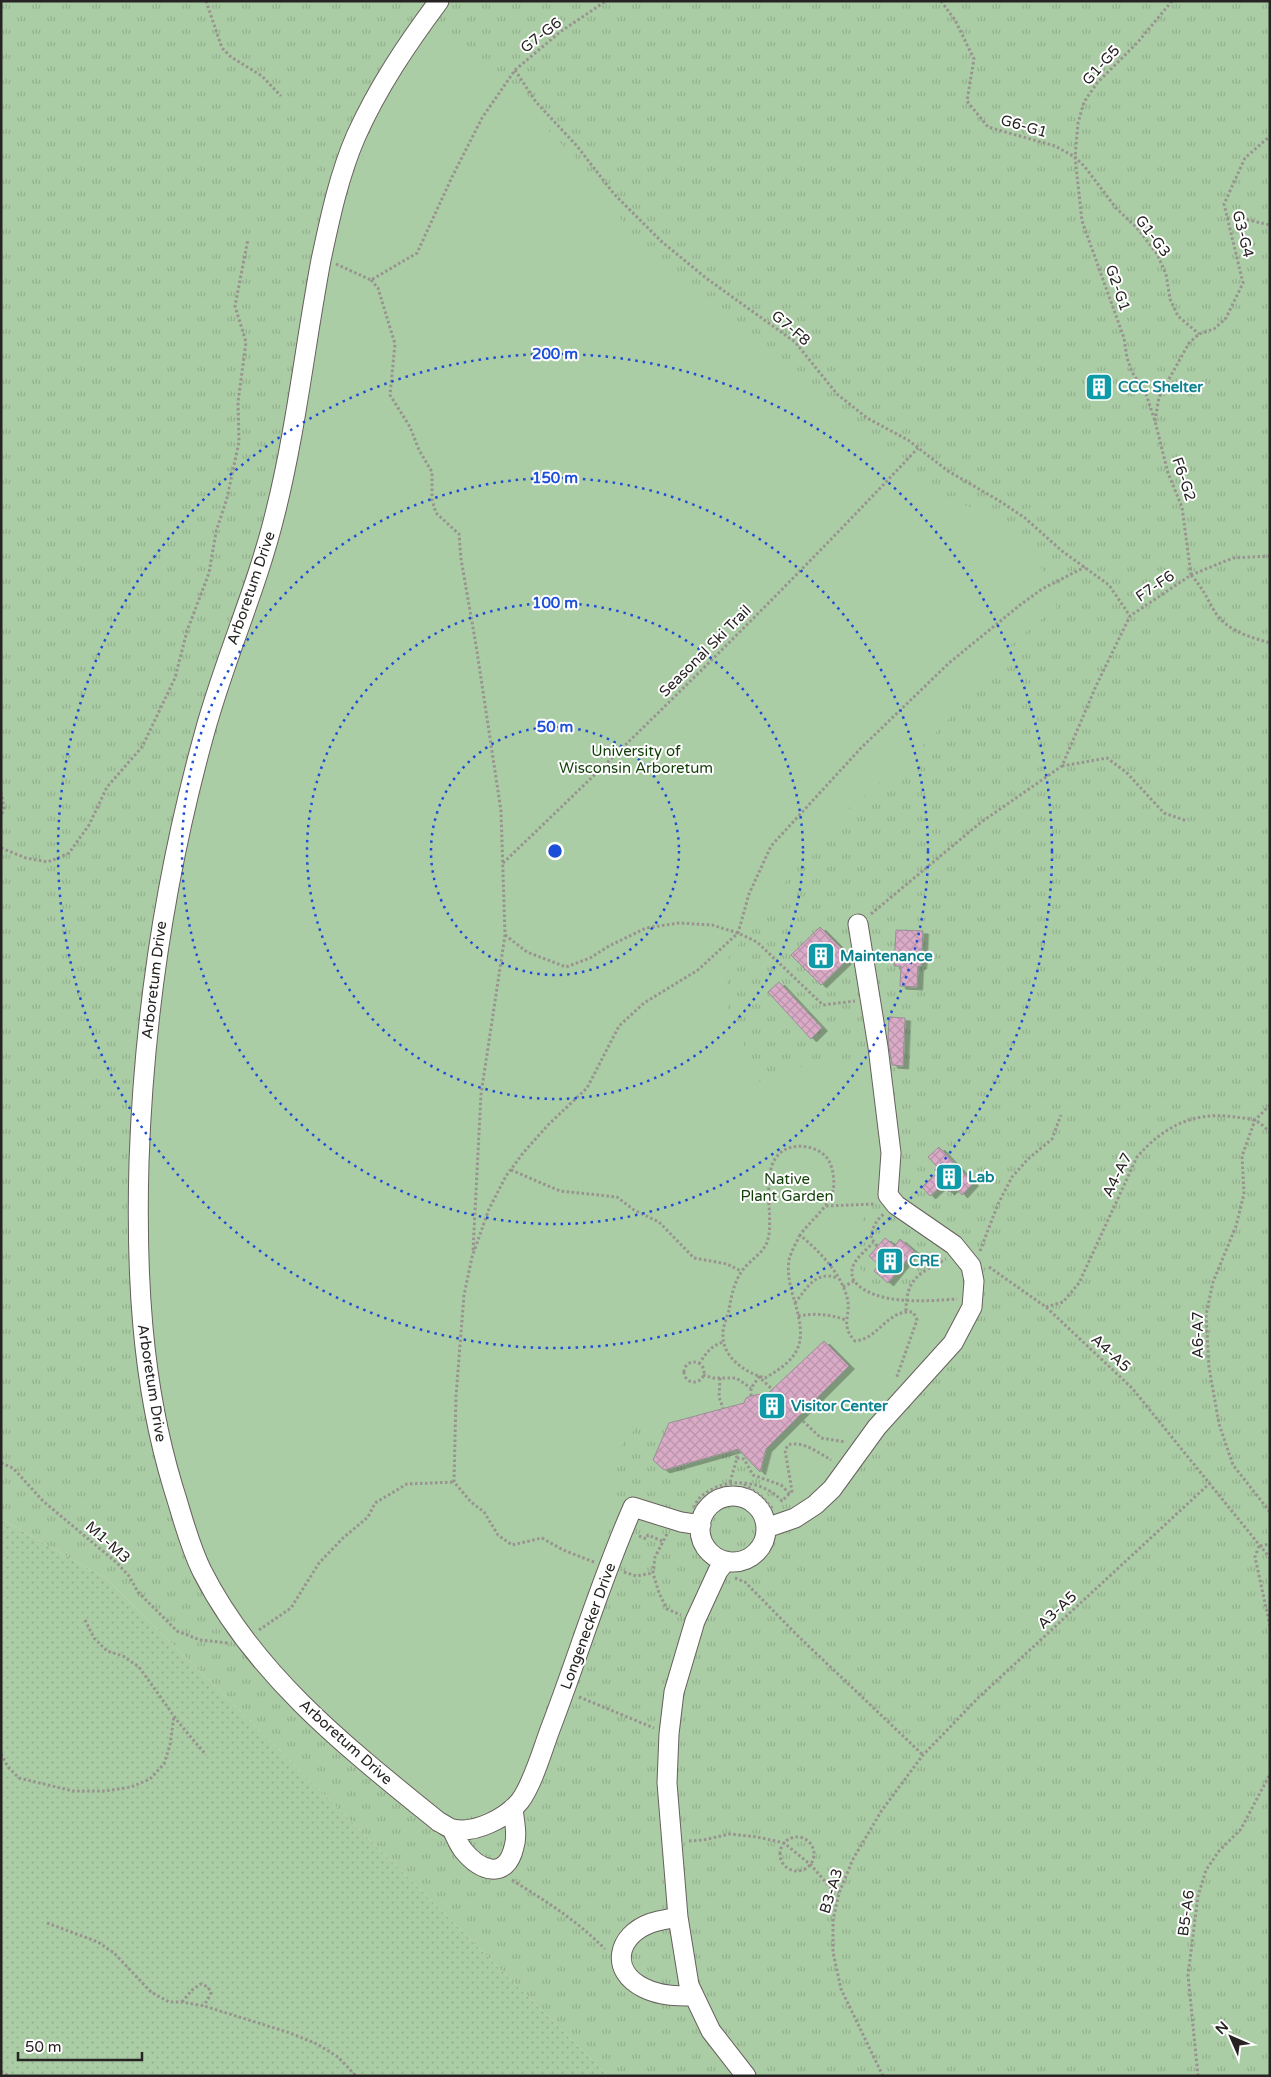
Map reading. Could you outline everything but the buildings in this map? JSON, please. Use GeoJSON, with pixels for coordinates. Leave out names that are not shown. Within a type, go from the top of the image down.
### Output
{"type":"FeatureCollection","features":[{"type":"Feature","properties":{"kind":"street","name":"Arboretum Drive"},"geometry":{"type":"LineString","coordinates":[[439,1],[382,81],[354,140],[332,208],[283,485],[257,578],[219,683],[184,813],[160,926],[150,1004],[142,1093],[137,1260],[141,1325],[151,1394],[165,1461],[186,1530],[201,1570],[246,1639],[278,1680],[324,1726],[424,1809],[452,1829]]}},
{"type":"Feature","properties":{"kind":"street"},"geometry":{"type":"LineString","coordinates":[[766,1528],[794,1518],[815,1505],[832,1488],[877,1427],[953,1343],[972,1307],[974,1281],[969,1261],[954,1245],[892,1200],[891,1153],[858,924]]}},
{"type":"Feature","properties":{"kind":"street"},"geometry":{"type":"LineString","coordinates":[[722,1566],[704,1544],[700,1525],[704,1514],[719,1499],[729,1496],[740,1497],[754,1504],[764,1517],[765,1537],[754,1554],[722,1566],[695,1621],[674,1692],[669,1734],[667,1783],[670,1841],[678,1917],[689,1985],[711,2031],[746,2076]]}},
{"type":"Feature","properties":{"kind":"street","name":"Longenecker Drive"},"geometry":{"type":"LineString","coordinates":[[512,1808],[520,1800],[532,1776],[633,1507],[681,1522],[700,1525]]}},
{"type":"Feature","properties":{"kind":"street"},"geometry":{"type":"LineString","coordinates":[[512,1808],[515,1826],[515,1846],[508,1864],[497,1870],[483,1867],[474,1861],[463,1849],[452,1829],[469,1829],[487,1824],[512,1808]]}},
{"type":"Feature","properties":{"kind":"street"},"geometry":{"type":"LineString","coordinates":[[678,1917],[651,1923],[634,1932],[623,1946],[620,1959],[628,1975],[643,1988],[674,1996],[694,1996]]}},
{"type":"Feature","properties":{"kind":"path"},"geometry":{"type":"LineString","coordinates":[[206,1],[222,48],[231,57],[262,76],[281,96]]}},
{"type":"Feature","properties":{"kind":"path","name":"G7-G6"},"geometry":{"type":"LineString","coordinates":[[371,280],[417,253],[482,118],[514,70],[560,32],[606,1]]}},
{"type":"Feature","properties":{"kind":"path","name":"G6-G1"},"geometry":{"type":"LineString","coordinates":[[941,1],[955,20],[974,59],[967,101],[988,127],[1055,146],[1075,157]]}},
{"type":"Feature","properties":{"kind":"path","name":"G1-G5"},"geometry":{"type":"LineString","coordinates":[[1075,157],[1078,123],[1084,102],[1097,83],[1138,42],[1172,1]]}},
{"type":"Feature","properties":{"kind":"path","name":"G7-F8"},"geometry":{"type":"LineString","coordinates":[[514,70],[536,102],[577,146],[614,194],[661,241],[706,278],[795,342],[837,394],[867,418],[908,440],[948,471],[1025,518],[1062,551],[1085,566],[1109,586],[1130,616]]}},
{"type":"Feature","properties":{"kind":"path","name":"G3-G4"},"geometry":{"type":"LineString","coordinates":[[1199,334],[1214,328],[1226,318],[1243,282],[1224,204],[1245,158],[1270,136]]}},
{"type":"Feature","properties":{"kind":"path","name":"G1-G3"},"geometry":{"type":"LineString","coordinates":[[1075,157],[1094,178],[1116,208],[1137,228],[1157,254],[1166,274],[1170,299],[1178,316],[1199,334]]}},
{"type":"Feature","properties":{"kind":"path","name":"G2-G1"},"geometry":{"type":"LineString","coordinates":[[1075,157],[1082,222],[1124,338],[1126,358],[1132,372],[1146,394],[1155,421]]}},
{"type":"Feature","properties":{"kind":"path"},"geometry":{"type":"LineString","coordinates":[[1227,218],[1240,218],[1270,225]]}},
{"type":"Feature","properties":{"kind":"path"},"geometry":{"type":"LineString","coordinates":[[1,848],[26,858],[48,862],[69,853],[89,825],[107,787],[142,747],[175,678],[187,631],[209,573],[216,532],[228,498],[238,442],[238,402],[246,342],[235,306],[248,239]]}},
{"type":"Feature","properties":{"kind":"path"},"geometry":{"type":"LineString","coordinates":[[322,256],[351,272],[371,280],[378,288],[395,344],[390,395],[410,427],[419,450],[432,472],[432,500],[436,513],[459,534],[460,559],[476,645],[501,811],[505,935],[481,1094],[472,1257]]}},
{"type":"Feature","properties":{"kind":"path"},"geometry":{"type":"LineString","coordinates":[[1155,421],[1159,397],[1189,343],[1199,334]]}},
{"type":"Feature","properties":{"kind":"path","name":"F6-G2"},"geometry":{"type":"LineString","coordinates":[[1155,421],[1168,473],[1182,507],[1191,575]]}},
{"type":"Feature","properties":{"kind":"path","name":"Seasonal Ski Trail"},"geometry":{"type":"LineString","coordinates":[[503,864],[642,730],[850,520],[918,448]]}},
{"type":"Feature","properties":{"kind":"path","name":"F7-F6"},"geometry":{"type":"LineString","coordinates":[[1130,616],[1191,575],[1233,558],[1270,556]]}},
{"type":"Feature","properties":{"kind":"path"},"geometry":{"type":"LineString","coordinates":[[653,1573],[636,1576],[563,1550],[542,1538],[512,1545],[498,1535],[484,1512],[471,1502],[454,1482],[456,1396],[464,1295],[472,1257],[489,1209],[511,1170],[548,1125],[587,1088],[619,1026],[644,1002],[698,970],[738,933],[749,894],[771,846],[830,780],[949,664],[1042,589],[1085,566]]}},
{"type":"Feature","properties":{"kind":"path"},"geometry":{"type":"LineString","coordinates":[[1191,575],[1204,588],[1216,614],[1240,634],[1270,643]]}},
{"type":"Feature","properties":{"kind":"path"},"geometry":{"type":"LineString","coordinates":[[1062,766],[1096,686],[1130,616]]}},
{"type":"Feature","properties":{"kind":"path"},"geometry":{"type":"LineString","coordinates":[[858,924],[980,824],[1062,766],[1108,758],[1126,772],[1164,813],[1187,821]]}},
{"type":"Feature","properties":{"kind":"path"},"geometry":{"type":"LineString","coordinates":[[1,792],[4,808],[1,816]]}},
{"type":"Feature","properties":{"kind":"path"},"geometry":{"type":"LineString","coordinates":[[505,935],[527,952],[566,967],[590,958],[609,946],[646,928],[679,923],[712,925],[738,933],[757,942],[823,1005],[844,1004],[870,997]]}},
{"type":"Feature","properties":{"kind":"path"},"geometry":{"type":"LineString","coordinates":[[1270,1105],[1255,1120],[1270,1132]]}},
{"type":"Feature","properties":{"kind":"path","name":"A4-A7"},"geometry":{"type":"LineString","coordinates":[[1046,1307],[1063,1302],[1079,1283],[1137,1157],[1152,1140],[1171,1128],[1195,1117],[1218,1114],[1255,1120]]}},
{"type":"Feature","properties":{"kind":"path"},"geometry":{"type":"LineString","coordinates":[[906,1311],[906,1299],[910,1285],[922,1271],[969,1261],[1012,1177],[1028,1158],[1052,1139],[1061,1115]]}},
{"type":"Feature","properties":{"kind":"path","name":"A6-A7"},"geometry":{"type":"LineString","coordinates":[[1255,1120],[1242,1156],[1244,1194],[1236,1226],[1213,1282],[1206,1316],[1209,1367],[1219,1424],[1233,1465],[1270,1512]]}},
{"type":"Feature","properties":{"kind":"path"},"geometry":{"type":"LineString","coordinates":[[801,1145],[816,1150],[828,1159],[832,1168],[834,1188],[825,1206],[800,1236],[789,1260],[791,1288],[798,1316],[801,1341],[794,1357],[779,1370],[765,1378],[751,1374],[737,1363],[725,1349],[722,1334],[732,1293],[742,1271],[759,1254],[768,1240],[769,1185],[773,1164],[778,1154],[787,1148],[801,1145]]}},
{"type":"Feature","properties":{"kind":"path"},"geometry":{"type":"LineString","coordinates":[[511,1170],[560,1191],[617,1197],[634,1210],[659,1222],[694,1258],[727,1264],[742,1271]]}},
{"type":"Feature","properties":{"kind":"path"},"geometry":{"type":"LineString","coordinates":[[825,1206],[872,1206],[892,1200]]}},
{"type":"Feature","properties":{"kind":"path"},"geometry":{"type":"LineString","coordinates":[[877,1246],[871,1238],[872,1229],[892,1200]]}},
{"type":"Feature","properties":{"kind":"path"},"geometry":{"type":"LineString","coordinates":[[800,1236],[820,1252],[843,1287],[847,1298],[846,1326],[849,1334],[855,1341],[871,1335],[898,1312],[912,1312],[917,1320],[900,1370],[892,1385]]}},
{"type":"Feature","properties":{"kind":"path"},"geometry":{"type":"LineString","coordinates":[[874,1243],[851,1268],[854,1282],[860,1288],[883,1298],[936,1300],[973,1297]]}},
{"type":"Feature","properties":{"kind":"path","name":"A4-A5"},"geometry":{"type":"LineString","coordinates":[[969,1261],[984,1264],[1046,1307],[1132,1388],[1270,1558]]}},
{"type":"Feature","properties":{"kind":"path"},"geometry":{"type":"LineString","coordinates":[[795,1303],[818,1276],[828,1274],[838,1278]]}},
{"type":"Feature","properties":{"kind":"path"},"geometry":{"type":"LineString","coordinates":[[843,1287],[854,1282]]}},
{"type":"Feature","properties":{"kind":"path"},"geometry":{"type":"LineString","coordinates":[[798,1316],[823,1314],[846,1320]]}},
{"type":"Feature","properties":{"kind":"path"},"geometry":{"type":"LineString","coordinates":[[699,1364],[706,1353],[715,1345],[724,1342]]}},
{"type":"Feature","properties":{"kind":"path"},"geometry":{"type":"LineString","coordinates":[[692,1362],[699,1364],[703,1369],[703,1375],[696,1382],[690,1381],[685,1377],[684,1371],[692,1362]]}},
{"type":"Feature","properties":{"kind":"path"},"geometry":{"type":"LineString","coordinates":[[703,1375],[736,1378],[751,1388]]}},
{"type":"Feature","properties":{"kind":"path"},"geometry":{"type":"LineString","coordinates":[[751,1396],[751,1388],[759,1377]]}},
{"type":"Feature","properties":{"kind":"path"},"geometry":{"type":"LineString","coordinates":[[759,1377],[773,1390]]}},
{"type":"Feature","properties":{"kind":"path"},"geometry":{"type":"LineString","coordinates":[[720,1378],[719,1396],[723,1408]]}},
{"type":"Feature","properties":{"kind":"path"},"geometry":{"type":"LineString","coordinates":[[802,1421],[822,1438],[849,1442],[846,1450]]}},
{"type":"Feature","properties":{"kind":"path"},"geometry":{"type":"LineString","coordinates":[[695,1621],[667,1609],[659,1593],[653,1573],[655,1557],[662,1540],[695,1509],[696,1502],[702,1495],[717,1486],[730,1482],[757,1485],[782,1501],[792,1491],[785,1450],[788,1445],[794,1442],[839,1464]]}},
{"type":"Feature","properties":{"kind":"path"},"geometry":{"type":"LineString","coordinates":[[730,1482],[737,1458],[735,1450]]}},
{"type":"Feature","properties":{"kind":"path"},"geometry":{"type":"LineString","coordinates":[[737,1458],[744,1459],[753,1475],[781,1485],[790,1494]]}},
{"type":"Feature","properties":{"kind":"path","name":"M1-M3"},"geometry":{"type":"LineString","coordinates":[[1,1463],[13,1468],[43,1501],[111,1557],[129,1576],[138,1592],[178,1631],[200,1640],[226,1643],[246,1639]]}},
{"type":"Feature","properties":{"kind":"path"},"geometry":{"type":"LineString","coordinates":[[246,1639],[291,1608],[319,1563],[368,1517],[375,1503],[407,1484],[454,1482]]}},
{"type":"Feature","properties":{"kind":"path"},"geometry":{"type":"LineString","coordinates":[[743,1483],[761,1496],[772,1508],[780,1510]]}},
{"type":"Feature","properties":{"kind":"path","name":"A3-A5"},"geometry":{"type":"LineString","coordinates":[[923,1755],[978,1698],[1210,1483]]}},
{"type":"Feature","properties":{"kind":"path"},"geometry":{"type":"LineString","coordinates":[[623,1530],[646,1539],[648,1535],[662,1540]]}},
{"type":"Feature","properties":{"kind":"path"},"geometry":{"type":"LineString","coordinates":[[1270,1544],[1260,1546],[1255,1558],[1270,1626]]}},
{"type":"Feature","properties":{"kind":"path"},"geometry":{"type":"LineString","coordinates":[[722,1566],[745,1582],[799,1637],[923,1755]]}},
{"type":"Feature","properties":{"kind":"path"},"geometry":{"type":"LineString","coordinates":[[85,1620],[94,1638],[107,1651],[123,1656],[139,1667],[174,1716],[206,1755]]}},
{"type":"Feature","properties":{"kind":"path"},"geometry":{"type":"LineString","coordinates":[[565,1690],[627,1718],[669,1734]]}},
{"type":"Feature","properties":{"kind":"path"},"geometry":{"type":"LineString","coordinates":[[1,1754],[8,1767],[19,1778],[73,1791],[105,1791],[131,1787],[150,1779],[164,1764],[170,1745],[174,1716]]}},
{"type":"Feature","properties":{"kind":"path","name":"B3-A3"},"geometry":{"type":"LineString","coordinates":[[883,2076],[841,1989],[833,1952],[833,1920],[839,1893],[853,1860],[882,1810],[923,1755]]}},
{"type":"Feature","properties":{"kind":"path","name":"B5-A6"},"geometry":{"type":"LineString","coordinates":[[1198,2076],[1188,1975],[1198,1896],[1206,1870],[1219,1852],[1241,1829],[1270,1774]]}},
{"type":"Feature","properties":{"kind":"path"},"geometry":{"type":"LineString","coordinates":[[670,1841],[703,1840],[730,1834],[784,1843],[812,1865],[829,1886],[839,1893]]}},
{"type":"Feature","properties":{"kind":"path"},"geometry":{"type":"LineString","coordinates":[[798,1837],[808,1841],[815,1852],[812,1865],[803,1871],[797,1872],[784,1867],[780,1860],[784,1843],[788,1839],[798,1837]]}},
{"type":"Feature","properties":{"kind":"path"},"geometry":{"type":"LineString","coordinates":[[497,1870],[548,1902],[585,1929],[606,1950]]}},
{"type":"Feature","properties":{"kind":"path"},"geometry":{"type":"LineString","coordinates":[[47,1923],[98,1942],[114,1953],[151,1992],[169,2002],[204,2006],[282,2030],[317,2044],[338,2057],[356,2076]]}},
{"type":"Feature","properties":{"kind":"path"},"geometry":{"type":"LineString","coordinates":[[182,2002],[192,1990],[201,1984],[208,1987],[211,1993],[204,2006]]}},
{"type":"Feature","properties":{"kind":"path"},"geometry":{"type":"LineString","coordinates":[[1,2071],[9,2076]]}},
{"type":"Feature","properties":{"kind":"green space","name":"University of Wisconsin Arboretum"},"geometry":{"type":"Polygon","coordinates":[[[1,1],[1270,1],[1270,2076],[608,2076],[107,1579],[1,1519],[1,1]]]}},
{"type":"Feature","properties":{"kind":"green space","name":"Native Plant Garden"},"geometry":{"type":"Polygon","coordinates":[[[439,20],[583,166],[658,271],[766,344],[838,418],[897,452],[948,499],[1001,518],[1036,555],[1057,607],[1012,643],[973,694],[915,754],[850,807],[811,848],[726,961],[728,1009],[760,1082],[791,1069],[821,1063],[870,1059],[883,1161],[880,1191],[866,1211],[860,1232],[857,1264],[873,1284],[895,1291],[915,1286],[935,1272],[959,1262],[964,1295],[961,1314],[945,1342],[872,1422],[830,1474],[801,1501],[782,1483],[760,1471],[766,1449],[849,1366],[824,1342],[762,1399],[759,1394],[746,1398],[744,1403],[669,1423],[638,1425],[615,1454],[612,1481],[619,1500],[599,1561],[519,1782],[507,1796],[485,1814],[459,1818],[431,1804],[318,1710],[273,1661],[216,1579],[195,1533],[174,1478],[148,1343],[144,1195],[154,1021],[190,831],[220,727],[235,659],[288,488],[311,386],[322,294],[349,192],[387,91],[439,20]]]}},
{"type":"Feature","properties":{"kind":"green space"},"geometry":{"type":"Polygon","coordinates":[[[1,1519],[107,1579],[608,2076],[1,2076],[1,1519]]]}},
{"type":"Feature","properties":{"kind":"place","name":"CCC Shelter"},"geometry":{"type":"Point","coordinates":[1099,387]}},
{"type":"Feature","properties":{"kind":"place","name":"Maintenance"},"geometry":{"type":"Point","coordinates":[821,956]}},
{"type":"Feature","properties":{"kind":"place","name":"Lab"},"geometry":{"type":"Point","coordinates":[949,1177]}},
{"type":"Feature","properties":{"kind":"place","name":"CRE"},"geometry":{"type":"Point","coordinates":[890,1261]}},
{"type":"Feature","properties":{"kind":"place","name":"Visitor Center"},"geometry":{"type":"Point","coordinates":[772,1406]}}]}
